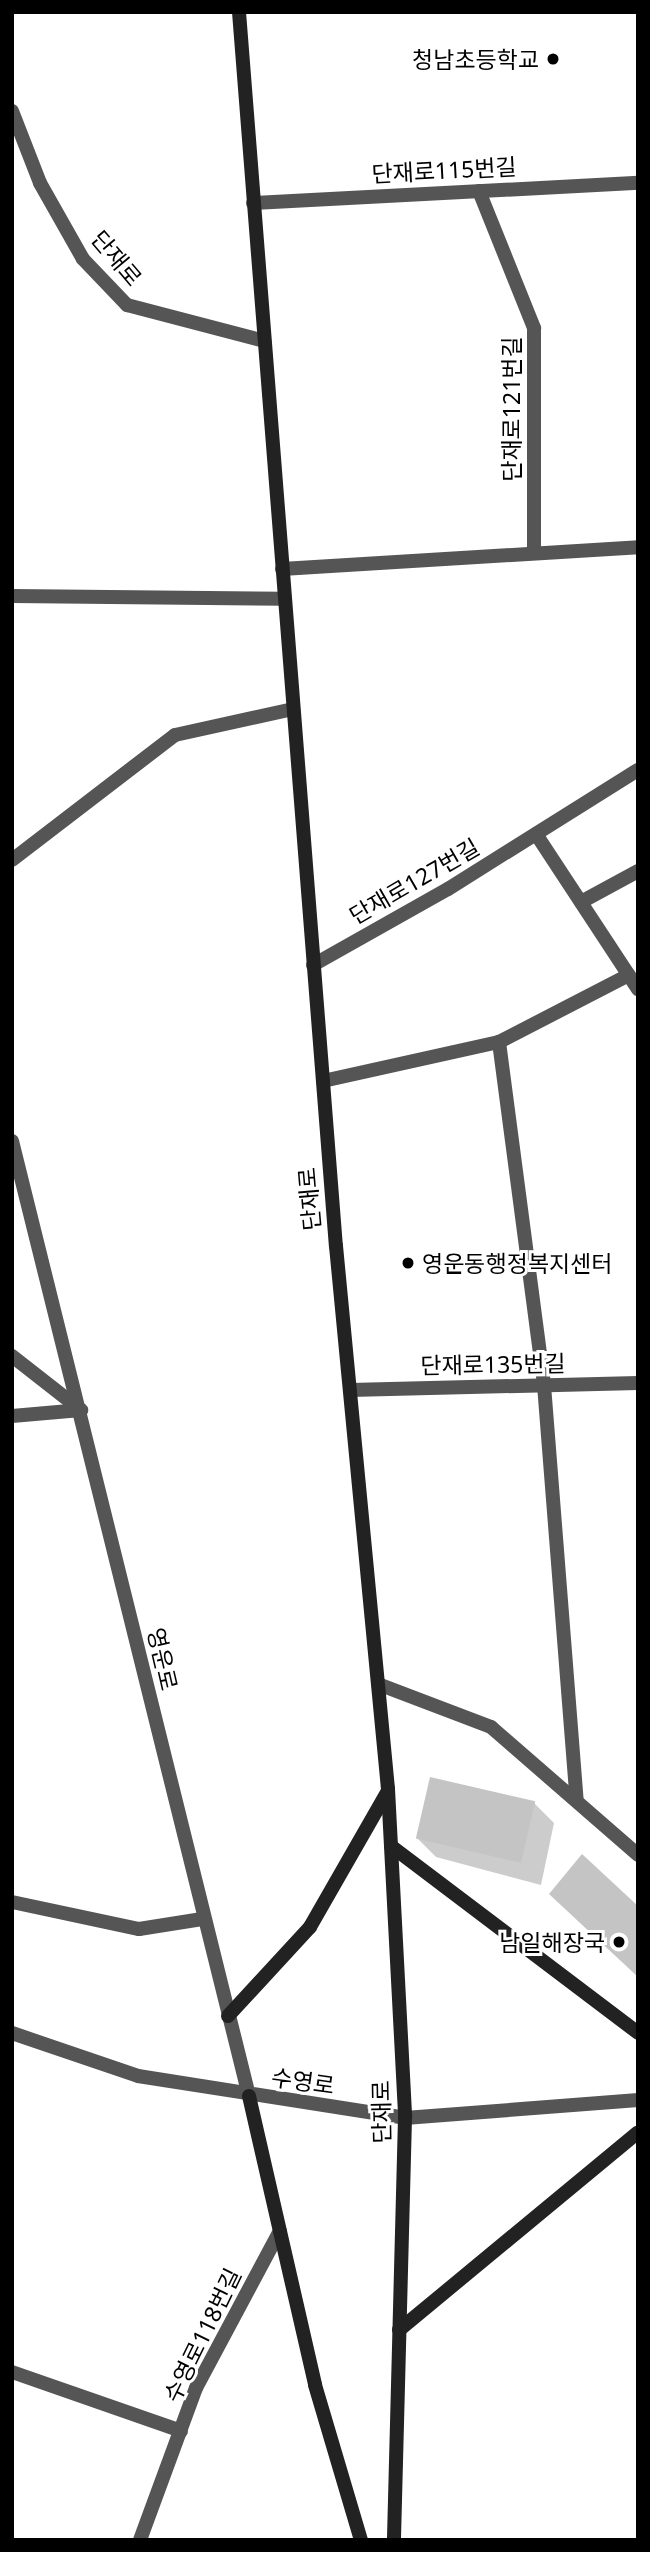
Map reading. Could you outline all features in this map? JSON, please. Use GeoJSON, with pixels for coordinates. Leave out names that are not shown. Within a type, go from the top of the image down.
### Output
{"type":"FeatureCollection","features":[{"type":"Feature","properties":{"kind":"street","name":"단재로"},"geometry":{"type":"LineString","coordinates":[[239,12],[313,965],[388,1789],[405,2118],[394,2540]]}},
{"type":"Feature","properties":{"kind":"street","name":"단재로"},"geometry":{"type":"LineString","coordinates":[[12,111],[40,183],[83,259],[127,305],[264,341]]}},
{"type":"Feature","properties":{"kind":"street","name":"단재로115번길"},"geometry":{"type":"LineString","coordinates":[[253,203],[638,183]]}},
{"type":"Feature","properties":{"kind":"street","name":"단재로121번길"},"geometry":{"type":"LineString","coordinates":[[479,191],[534,328],[534,553]]}},
{"type":"Feature","properties":{"kind":"street"},"geometry":{"type":"LineString","coordinates":[[282,569],[638,547]]}},
{"type":"Feature","properties":{"kind":"street"},"geometry":{"type":"LineString","coordinates":[[12,596],[284,599]]}},
{"type":"Feature","properties":{"kind":"street"},"geometry":{"type":"LineString","coordinates":[[12,860],[175,735],[293,709]]}},
{"type":"Feature","properties":{"kind":"street","name":"단재로127번길"},"geometry":{"type":"LineString","coordinates":[[313,965],[536,834],[638,770]]}},
{"type":"Feature","properties":{"kind":"street"},"geometry":{"type":"LineString","coordinates":[[536,834],[638,989]]}},
{"type":"Feature","properties":{"kind":"street"},"geometry":{"type":"LineString","coordinates":[[580,902],[638,871]]}},
{"type":"Feature","properties":{"kind":"street"},"geometry":{"type":"LineString","coordinates":[[323,1081],[499,1042],[629,975]]}},
{"type":"Feature","properties":{"kind":"street"},"geometry":{"type":"LineString","coordinates":[[499,1042],[544,1385],[577,1800]]}},
{"type":"Feature","properties":{"kind":"street","name":"영운로"},"geometry":{"type":"LineString","coordinates":[[12,1141],[81,1410],[202,1919],[249,2096]]}},
{"type":"Feature","properties":{"kind":"street"},"geometry":{"type":"LineString","coordinates":[[12,1356],[81,1410]]}},
{"type":"Feature","properties":{"kind":"street","name":"단재로135번길"},"geometry":{"type":"LineString","coordinates":[[350,1390],[638,1383]]}},
{"type":"Feature","properties":{"kind":"street"},"geometry":{"type":"LineString","coordinates":[[12,1416],[81,1410]]}},
{"type":"Feature","properties":{"kind":"street"},"geometry":{"type":"LineString","coordinates":[[378,1684],[491,1727],[638,1855]]}},
{"type":"Feature","properties":{"kind":"street"},"geometry":{"type":"LineString","coordinates":[[228,2016],[310,1927],[388,1789]]}},
{"type":"Feature","properties":{"kind":"street"},"geometry":{"type":"LineString","coordinates":[[391,1846],[638,2033]]}},
{"type":"Feature","properties":{"kind":"street"},"geometry":{"type":"LineString","coordinates":[[12,1902],[139,1928],[202,1919]]}},
{"type":"Feature","properties":{"kind":"street","name":"수영로"},"geometry":{"type":"LineString","coordinates":[[12,2033],[138,2076],[249,2096],[405,2118],[638,2100]]}},
{"type":"Feature","properties":{"kind":"street"},"geometry":{"type":"LineString","coordinates":[[249,2096],[315,2385],[361,2540]]}},
{"type":"Feature","properties":{"kind":"street"},"geometry":{"type":"LineString","coordinates":[[398,2330],[638,2132]]}},
{"type":"Feature","properties":{"kind":"street","name":"수영로118번길"},"geometry":{"type":"LineString","coordinates":[[140,2540],[197,2388],[280,2231]]}},
{"type":"Feature","properties":{"kind":"street"},"geometry":{"type":"LineString","coordinates":[[12,2372],[181,2431]]}},
{"type":"Feature","properties":{"kind":"building"},"geometry":{"type":"Polygon","coordinates":[[[430,1777],[535,1801],[521,1863],[416,1838],[430,1777]]]}},
{"type":"Feature","properties":{"kind":"building","name":"남일해장국"},"geometry":{"type":"Polygon","coordinates":[[[582,1854],[638,1906],[638,1977],[549,1894],[582,1854]]]}},
{"type":"Feature","properties":{"kind":"place","name":"청남초등학교"},"geometry":{"type":"Point","coordinates":[553,59]}},
{"type":"Feature","properties":{"kind":"place","name":"영운동행정복지센터"},"geometry":{"type":"Point","coordinates":[408,1263]}},
{"type":"Feature","properties":{"kind":"place","name":"남일해장국"},"geometry":{"type":"Point","coordinates":[619,1942]}}]}
